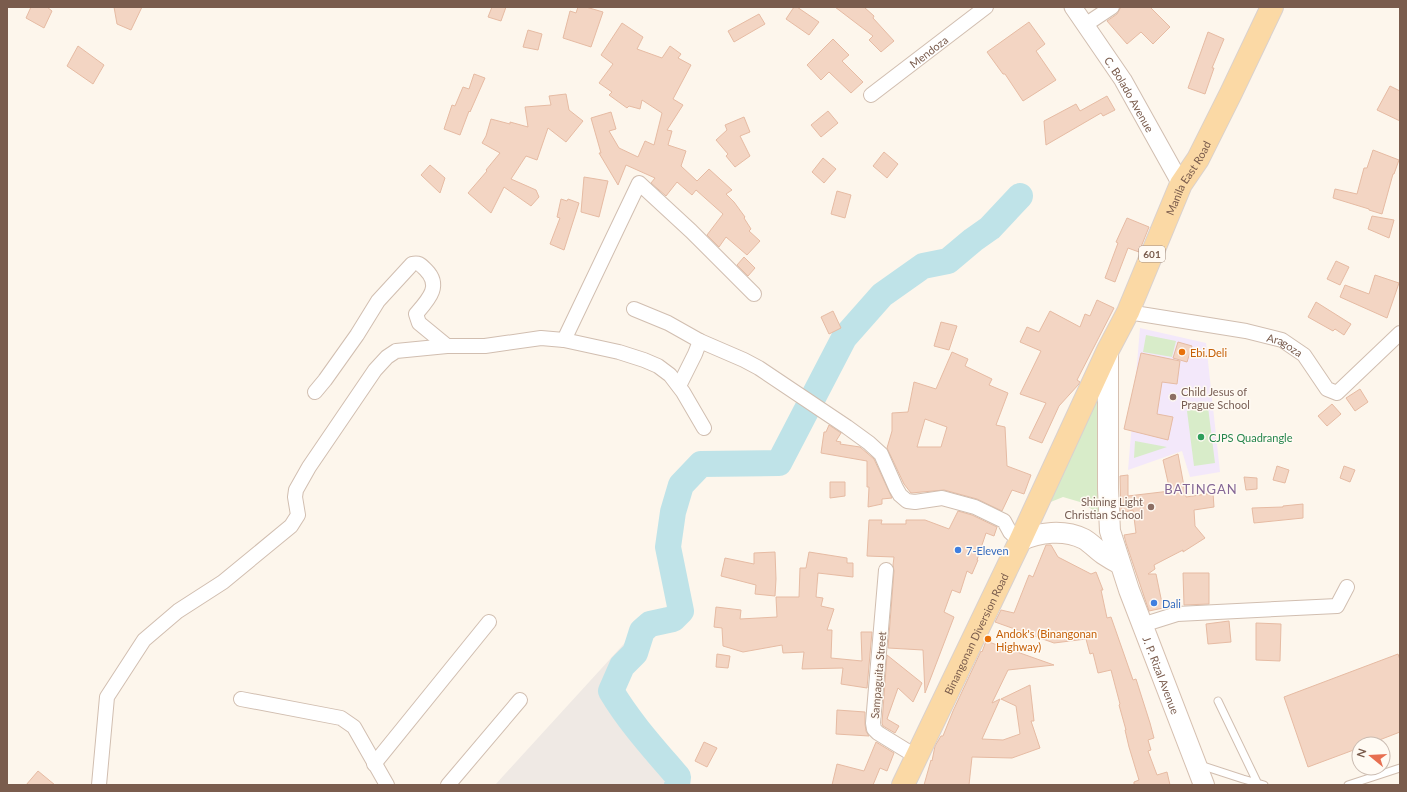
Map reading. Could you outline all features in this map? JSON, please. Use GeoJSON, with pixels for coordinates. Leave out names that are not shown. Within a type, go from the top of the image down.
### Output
{"type":"FeatureCollection","features":[{"type":"Feature","properties":{"kind":"main road","name":"Manila East Road"},"geometry":{"type":"LineString","coordinates":[[1108,350],[1128,312],[1181,184],[1198,159],[1231,94],[1272,7]]}},
{"type":"Feature","properties":{"kind":"main road","name":"Binangonan Diversion Road"},"geometry":{"type":"LineString","coordinates":[[903,785],[1020,541],[1108,350]]}},
{"type":"Feature","properties":{"kind":"main road","name":"J. P. Rizal Avenue"},"geometry":{"type":"LineString","coordinates":[[1108,350],[1110,531],[1142,625],[1204,785]]}},
{"type":"Feature","properties":{"kind":"main road"},"geometry":{"type":"LineString","coordinates":[[1020,541],[1029,536],[1047,533],[1071,534],[1084,539],[1103,554],[1120,564]]}},
{"type":"Feature","properties":{"kind":"street","name":"Mendoza"},"geometry":{"type":"LineString","coordinates":[[871,95],[986,7]]}},
{"type":"Feature","properties":{"kind":"street","name":"C. Bolado Avenue"},"geometry":{"type":"LineString","coordinates":[[1073,7],[1123,80],[1181,184]]}},
{"type":"Feature","properties":{"kind":"street"},"geometry":{"type":"LineString","coordinates":[[1085,25],[1112,7]]}},
{"type":"Feature","properties":{"kind":"street"},"geometry":{"type":"LineString","coordinates":[[564,340],[639,183],[691,231],[754,294]]}},
{"type":"Feature","properties":{"kind":"street"},"geometry":{"type":"LineString","coordinates":[[315,392],[357,335],[378,301],[412,264],[420,264],[432,276],[434,281],[432,292],[426,303],[416,314],[419,322],[447,346]]}},
{"type":"Feature","properties":{"kind":"street"},"geometry":{"type":"LineString","coordinates":[[634,309],[668,323],[700,341],[759,368],[869,443],[881,454],[896,488],[906,501],[915,502],[942,498],[975,507],[1004,521],[1010,532],[1020,541]]}},
{"type":"Feature","properties":{"kind":"street","name":"Aragoza"},"geometry":{"type":"LineString","coordinates":[[1128,312],[1246,331],[1282,340],[1304,355],[1327,389],[1337,394],[1400,333]]}},
{"type":"Feature","properties":{"kind":"street"},"geometry":{"type":"LineString","coordinates":[[99,785],[107,697],[144,640],[178,611],[223,582],[291,526],[298,515],[295,497],[296,490],[309,467],[371,376],[387,358],[396,351],[447,346],[485,346],[540,338],[564,340],[618,352],[658,366],[670,375],[704,428]]}},
{"type":"Feature","properties":{"kind":"street"},"geometry":{"type":"LineString","coordinates":[[678,386],[695,354],[700,341]]}},
{"type":"Feature","properties":{"kind":"street","name":"Sampaguita Street"},"geometry":{"type":"LineString","coordinates":[[886,570],[874,729],[916,758]]}},
{"type":"Feature","properties":{"kind":"street"},"geometry":{"type":"LineString","coordinates":[[1142,625],[1177,614],[1337,606],[1347,587]]}},
{"type":"Feature","properties":{"kind":"street"},"geometry":{"type":"LineString","coordinates":[[374,764],[489,622]]}},
{"type":"Feature","properties":{"kind":"street"},"geometry":{"type":"LineString","coordinates":[[241,699],[341,718],[354,727],[386,785]]}},
{"type":"Feature","properties":{"kind":"street"},"geometry":{"type":"LineString","coordinates":[[448,785],[520,700]]}},
{"type":"Feature","properties":{"kind":"lane"},"geometry":{"type":"LineString","coordinates":[[1218,701],[1261,784]]}},
{"type":"Feature","properties":{"kind":"lane"},"geometry":{"type":"LineString","coordinates":[[1196,764],[1261,784]]}},
{"type":"Feature","properties":{"kind":"lane"},"geometry":{"type":"LineString","coordinates":[[1348,785],[1400,768]]}},
{"type":"Feature","properties":{"kind":"shaded area","name":"Child Jesus of Prague School"},"geometry":{"type":"Polygon","coordinates":[[[1140,328],[1206,343],[1220,472],[1190,477],[1182,451],[1128,470],[1140,328]]]}},
{"type":"Feature","properties":{"kind":"shaded area"},"geometry":{"type":"Polygon","coordinates":[[[632,635],[634,639],[631,649],[615,667],[603,686],[603,697],[667,776],[670,785],[495,785],[632,635]]]}},
{"type":"Feature","properties":{"kind":"green space"},"geometry":{"type":"Polygon","coordinates":[[[1146,335],[1176,341],[1172,357],[1143,352],[1146,335]]]}},
{"type":"Feature","properties":{"kind":"green space"},"geometry":{"type":"Polygon","coordinates":[[[1107,375],[1110,527],[1093,510],[1080,502],[1063,497],[1048,503],[1107,375]]]}},
{"type":"Feature","properties":{"kind":"green space","name":"CJPS Quadrangle"},"geometry":{"type":"Polygon","coordinates":[[[1208,407],[1215,463],[1194,466],[1187,411],[1208,407]]]}},
{"type":"Feature","properties":{"kind":"green space"},"geometry":{"type":"Polygon","coordinates":[[[1135,441],[1167,447],[1134,458],[1135,441]]]}},
{"type":"Feature","properties":{"kind":"building"},"geometry":{"type":"Polygon","coordinates":[[[31,7],[47,7],[52,11],[44,28],[26,18],[31,7]]]}},
{"type":"Feature","properties":{"kind":"building"},"geometry":{"type":"Polygon","coordinates":[[[114,7],[142,7],[131,30],[117,24],[114,7]]]}},
{"type":"Feature","properties":{"kind":"building"},"geometry":{"type":"Polygon","coordinates":[[[492,7],[506,7],[501,21],[488,17],[492,7]]]}},
{"type":"Feature","properties":{"kind":"building"},"geometry":{"type":"Polygon","coordinates":[[[578,7],[586,7],[603,12],[591,47],[563,38],[570,11],[576,13],[578,7]]]}},
{"type":"Feature","properties":{"kind":"building"},"geometry":{"type":"Polygon","coordinates":[[[794,7],[797,7],[819,22],[809,35],[786,19],[794,7]]]}},
{"type":"Feature","properties":{"kind":"building"},"geometry":{"type":"Polygon","coordinates":[[[835,7],[864,7],[874,16],[873,18],[894,41],[881,52],[869,40],[873,36],[835,7]]]}},
{"type":"Feature","properties":{"kind":"building"},"geometry":{"type":"Polygon","coordinates":[[[1121,7],[1150,7],[1170,27],[1153,44],[1141,32],[1127,44],[1107,21],[1117,14],[1121,7]]]}},
{"type":"Feature","properties":{"kind":"building"},"geometry":{"type":"Polygon","coordinates":[[[759,14],[765,24],[734,42],[728,31],[759,14]]]}},
{"type":"Feature","properties":{"kind":"building"},"geometry":{"type":"Polygon","coordinates":[[[1029,22],[1045,44],[1036,51],[1056,80],[1023,101],[1005,74],[1003,74],[987,52],[1029,22]]]}},
{"type":"Feature","properties":{"kind":"building"},"geometry":{"type":"Polygon","coordinates":[[[622,23],[643,37],[637,49],[662,58],[670,46],[681,54],[678,58],[691,65],[673,99],[683,105],[667,130],[672,131],[668,145],[686,151],[681,166],[697,181],[709,169],[732,190],[726,194],[745,217],[744,218],[751,229],[749,231],[760,241],[747,255],[726,237],[719,247],[707,235],[723,214],[696,190],[692,195],[677,182],[666,196],[651,183],[655,178],[626,165],[618,185],[599,153],[601,153],[591,118],[611,112],[616,129],[609,131],[619,148],[638,157],[645,141],[654,145],[662,113],[642,100],[640,109],[629,106],[627,108],[609,95],[612,92],[599,83],[613,64],[601,55],[622,23]]]}},
{"type":"Feature","properties":{"kind":"building"},"geometry":{"type":"Polygon","coordinates":[[[528,30],[542,34],[538,50],[523,47],[528,30]]]}},
{"type":"Feature","properties":{"kind":"building"},"geometry":{"type":"Polygon","coordinates":[[[1208,32],[1224,39],[1212,68],[1214,68],[1205,94],[1188,88],[1208,32]]]}},
{"type":"Feature","properties":{"kind":"building"},"geometry":{"type":"Polygon","coordinates":[[[833,39],[849,55],[842,61],[863,82],[851,93],[829,72],[821,80],[807,65],[833,39]]]}},
{"type":"Feature","properties":{"kind":"building"},"geometry":{"type":"Polygon","coordinates":[[[78,46],[104,65],[93,84],[67,66],[78,46]]]}},
{"type":"Feature","properties":{"kind":"building"},"geometry":{"type":"Polygon","coordinates":[[[474,74],[485,78],[470,112],[469,111],[460,135],[444,129],[452,105],[455,106],[463,87],[469,89],[474,74]]]}},
{"type":"Feature","properties":{"kind":"building"},"geometry":{"type":"Polygon","coordinates":[[[1390,86],[1400,91],[1400,121],[1377,110],[1390,86]]]}},
{"type":"Feature","properties":{"kind":"building"},"geometry":{"type":"Polygon","coordinates":[[[566,94],[569,110],[583,121],[566,142],[548,128],[537,160],[526,156],[511,179],[536,190],[539,197],[531,206],[504,187],[491,213],[468,193],[500,153],[482,143],[486,136],[491,119],[528,127],[525,107],[551,105],[549,96],[566,94]]]}},
{"type":"Feature","properties":{"kind":"building"},"geometry":{"type":"Polygon","coordinates":[[[1107,96],[1115,110],[1103,116],[1101,113],[1046,145],[1044,121],[1076,104],[1080,111],[1107,96]]]}},
{"type":"Feature","properties":{"kind":"building"},"geometry":{"type":"Polygon","coordinates":[[[828,111],[838,123],[821,137],[811,125],[828,111]]]}},
{"type":"Feature","properties":{"kind":"building"},"geometry":{"type":"Polygon","coordinates":[[[744,117],[750,132],[740,136],[750,156],[735,167],[726,156],[728,154],[716,140],[727,130],[725,125],[744,117]]]}},
{"type":"Feature","properties":{"kind":"building"},"geometry":{"type":"Polygon","coordinates":[[[1373,150],[1399,160],[1393,174],[1382,214],[1333,198],[1335,189],[1357,194],[1364,168],[1367,168],[1373,150]]]}},
{"type":"Feature","properties":{"kind":"building"},"geometry":{"type":"Polygon","coordinates":[[[884,152],[898,164],[887,178],[873,166],[884,152]]]}},
{"type":"Feature","properties":{"kind":"building"},"geometry":{"type":"Polygon","coordinates":[[[823,158],[836,169],[824,183],[812,172],[823,158]]]}},
{"type":"Feature","properties":{"kind":"building"},"geometry":{"type":"Polygon","coordinates":[[[430,165],[445,178],[440,193],[421,175],[430,165]]]}},
{"type":"Feature","properties":{"kind":"building"},"geometry":{"type":"Polygon","coordinates":[[[584,177],[608,181],[599,217],[581,212],[584,177]]]}},
{"type":"Feature","properties":{"kind":"building"},"geometry":{"type":"Polygon","coordinates":[[[837,191],[851,195],[845,218],[831,214],[837,191]]]}},
{"type":"Feature","properties":{"kind":"building"},"geometry":{"type":"Polygon","coordinates":[[[561,199],[567,201],[568,199],[579,203],[564,250],[550,244],[560,218],[557,217],[561,199]]]}},
{"type":"Feature","properties":{"kind":"building"},"geometry":{"type":"Polygon","coordinates":[[[1372,216],[1394,220],[1389,238],[1368,229],[1372,216]]]}},
{"type":"Feature","properties":{"kind":"building"},"geometry":{"type":"Polygon","coordinates":[[[1127,218],[1149,227],[1139,252],[1128,248],[1115,282],[1105,278],[1118,243],[1116,242],[1127,218]]]}},
{"type":"Feature","properties":{"kind":"building"},"geometry":{"type":"Polygon","coordinates":[[[744,257],[755,268],[748,276],[737,265],[744,257]]]}},
{"type":"Feature","properties":{"kind":"building"},"geometry":{"type":"Polygon","coordinates":[[[1336,261],[1349,267],[1340,285],[1327,279],[1336,261]]]}},
{"type":"Feature","properties":{"kind":"building"},"geometry":{"type":"Polygon","coordinates":[[[1375,275],[1399,283],[1387,318],[1340,297],[1345,285],[1369,294],[1375,275]]]}},
{"type":"Feature","properties":{"kind":"building"},"geometry":{"type":"Polygon","coordinates":[[[1097,300],[1114,308],[1077,380],[1080,382],[1059,406],[1042,443],[1029,438],[1046,403],[1020,394],[1041,351],[1020,342],[1027,327],[1039,332],[1050,311],[1080,327],[1085,314],[1090,316],[1097,300]]]}},
{"type":"Feature","properties":{"kind":"building"},"geometry":{"type":"Polygon","coordinates":[[[1316,302],[1351,324],[1344,335],[1335,329],[1333,331],[1308,317],[1316,302]]]}},
{"type":"Feature","properties":{"kind":"building"},"geometry":{"type":"Polygon","coordinates":[[[833,311],[841,328],[829,334],[821,317],[833,311]]]}},
{"type":"Feature","properties":{"kind":"building"},"geometry":{"type":"Polygon","coordinates":[[[941,322],[957,326],[949,350],[934,346],[941,322]]]}},
{"type":"Feature","properties":{"kind":"building","name":"Ebi.Deli"},"geometry":{"type":"Polygon","coordinates":[[[1178,342],[1192,346],[1187,362],[1173,358],[1178,342]]]}},
{"type":"Feature","properties":{"kind":"building"},"geometry":{"type":"Polygon","coordinates":[[[952,352],[968,359],[965,366],[992,379],[989,385],[1008,393],[996,425],[1005,427],[1007,466],[1031,475],[1024,494],[1012,490],[1002,511],[977,499],[944,490],[911,493],[904,484],[887,448],[892,431],[892,413],[908,412],[914,382],[936,389],[952,352]],[[925,419],[917,447],[941,447],[947,427],[925,419]]]}},
{"type":"Feature","properties":{"kind":"building"},"geometry":{"type":"Polygon","coordinates":[[[1141,353],[1180,361],[1177,384],[1162,382],[1157,414],[1173,417],[1168,440],[1124,429],[1141,353]]]}},
{"type":"Feature","properties":{"kind":"building"},"geometry":{"type":"Polygon","coordinates":[[[1360,389],[1368,402],[1355,411],[1346,398],[1360,389]]]}},
{"type":"Feature","properties":{"kind":"building"},"geometry":{"type":"Polygon","coordinates":[[[1332,404],[1341,414],[1327,426],[1318,416],[1332,404]]]}},
{"type":"Feature","properties":{"kind":"building"},"geometry":{"type":"Polygon","coordinates":[[[829,425],[841,433],[836,441],[841,442],[840,444],[860,447],[874,459],[892,498],[882,499],[882,504],[868,507],[869,487],[867,487],[867,461],[821,453],[824,432],[826,432],[829,425]]]}},
{"type":"Feature","properties":{"kind":"building"},"geometry":{"type":"Polygon","coordinates":[[[1178,454],[1186,497],[1213,493],[1214,507],[1194,510],[1195,526],[1205,538],[1183,552],[1183,550],[1154,565],[1155,569],[1148,574],[1156,574],[1163,608],[1149,611],[1124,535],[1136,533],[1133,510],[1121,513],[1120,476],[1128,475],[1128,496],[1170,491],[1163,460],[1178,454]]]}},
{"type":"Feature","properties":{"kind":"building"},"geometry":{"type":"Polygon","coordinates":[[[1277,466],[1289,470],[1285,483],[1273,480],[1277,466]]]}},
{"type":"Feature","properties":{"kind":"building"},"geometry":{"type":"Polygon","coordinates":[[[1344,466],[1355,470],[1350,482],[1340,478],[1344,466]]]}},
{"type":"Feature","properties":{"kind":"building"},"geometry":{"type":"Polygon","coordinates":[[[1244,477],[1257,478],[1257,489],[1246,490],[1244,477]]]}},
{"type":"Feature","properties":{"kind":"building"},"geometry":{"type":"Polygon","coordinates":[[[830,482],[845,482],[845,496],[830,498],[830,482]]]}},
{"type":"Feature","properties":{"kind":"building"},"geometry":{"type":"Polygon","coordinates":[[[1303,504],[1303,518],[1254,523],[1252,508],[1283,507],[1303,504]]]}},
{"type":"Feature","properties":{"kind":"building"},"geometry":{"type":"Polygon","coordinates":[[[958,511],[972,515],[997,527],[994,536],[986,533],[972,574],[967,571],[960,593],[952,590],[944,612],[954,617],[925,693],[923,650],[888,648],[894,557],[867,556],[869,520],[882,520],[881,524],[906,524],[906,520],[925,520],[949,529],[958,511]]]}},
{"type":"Feature","properties":{"kind":"building"},"geometry":{"type":"Polygon","coordinates":[[[1046,545],[1051,545],[1058,557],[1091,574],[1096,572],[1103,590],[1101,590],[1107,618],[1111,617],[1133,680],[1136,679],[1150,723],[1154,738],[1148,740],[1151,750],[1148,751],[1157,775],[1167,772],[1170,785],[1134,785],[1134,782],[1139,780],[1129,747],[1111,670],[1098,673],[1093,653],[1090,654],[1086,639],[1054,643],[995,622],[1001,610],[1014,613],[1029,575],[1033,577],[1046,545]]]}},
{"type":"Feature","properties":{"kind":"building"},"geometry":{"type":"Polygon","coordinates":[[[775,552],[775,596],[755,594],[756,585],[721,576],[725,558],[754,564],[754,553],[775,552]]]}},
{"type":"Feature","properties":{"kind":"building"},"geometry":{"type":"Polygon","coordinates":[[[809,552],[847,558],[847,563],[853,563],[853,577],[818,573],[816,597],[823,598],[821,606],[834,609],[827,630],[832,630],[831,658],[862,661],[861,632],[872,632],[867,688],[841,684],[843,668],[802,669],[804,652],[783,653],[782,645],[743,652],[723,646],[722,628],[714,627],[716,607],[741,610],[740,619],[777,617],[776,597],[799,597],[800,568],[806,568],[809,552]]]}},
{"type":"Feature","properties":{"kind":"building"},"geometry":{"type":"Polygon","coordinates":[[[1183,573],[1209,573],[1209,604],[1184,605],[1183,573]]]}},
{"type":"Feature","properties":{"kind":"building"},"geometry":{"type":"Polygon","coordinates":[[[1229,621],[1231,642],[1208,644],[1206,624],[1229,621]]]}},
{"type":"Feature","properties":{"kind":"building"},"geometry":{"type":"Polygon","coordinates":[[[1256,623],[1281,624],[1280,661],[1256,660],[1256,623]]]}},
{"type":"Feature","properties":{"kind":"building"},"geometry":{"type":"Polygon","coordinates":[[[986,641],[1054,665],[1008,670],[992,703],[1000,699],[982,739],[1003,740],[1020,734],[1016,706],[1001,699],[1030,685],[1034,721],[1031,721],[1040,748],[1012,758],[972,757],[969,785],[924,785],[935,746],[941,736],[943,736],[986,641]]]}},
{"type":"Feature","properties":{"kind":"building"},"geometry":{"type":"Polygon","coordinates":[[[717,654],[730,656],[728,668],[716,667],[717,654]]]}},
{"type":"Feature","properties":{"kind":"building"},"geometry":{"type":"Polygon","coordinates":[[[1398,654],[1400,660],[1400,732],[1390,736],[1351,736],[1351,751],[1308,767],[1284,697],[1398,654]]]}},
{"type":"Feature","properties":{"kind":"building"},"geometry":{"type":"Polygon","coordinates":[[[887,655],[922,683],[913,702],[898,688],[887,719],[899,726],[895,733],[883,726],[882,723],[887,655]]]}},
{"type":"Feature","properties":{"kind":"building"},"geometry":{"type":"Polygon","coordinates":[[[837,710],[865,712],[866,731],[869,736],[836,734],[837,710]]]}},
{"type":"Feature","properties":{"kind":"building"},"geometry":{"type":"Polygon","coordinates":[[[704,742],[717,748],[707,767],[695,761],[704,742]]]}},
{"type":"Feature","properties":{"kind":"building"},"geometry":{"type":"Polygon","coordinates":[[[876,742],[894,753],[887,771],[880,768],[873,785],[832,785],[837,764],[864,771],[876,742]]]}},
{"type":"Feature","properties":{"kind":"building"},"geometry":{"type":"Polygon","coordinates":[[[38,771],[55,785],[26,785],[38,771]]]}},
{"type":"Feature","properties":{"kind":"waterway"},"geometry":{"type":"LineString","coordinates":[[677,785],[678,777],[634,725],[611,691],[622,666],[635,653],[642,631],[650,624],[673,619],[681,611],[668,547],[673,512],[681,485],[701,464],[779,463],[844,338],[882,295],[923,266],[948,261],[990,228],[1020,196]]}},
{"type":"Feature","properties":{"kind":"place","name":"Ebi.Deli"},"geometry":{"type":"Point","coordinates":[1182,352]}},
{"type":"Feature","properties":{"kind":"place","name":"Child Jesus of Prague School"},"geometry":{"type":"Point","coordinates":[1173,397]}},
{"type":"Feature","properties":{"kind":"place","name":"CJPS Quadrangle"},"geometry":{"type":"Point","coordinates":[1201,437]}},
{"type":"Feature","properties":{"kind":"place","name":"Shining Light Christian School"},"geometry":{"type":"Point","coordinates":[1151,507]}},
{"type":"Feature","properties":{"kind":"place","name":"7-Eleven"},"geometry":{"type":"Point","coordinates":[958,550]}},
{"type":"Feature","properties":{"kind":"place","name":"Dali"},"geometry":{"type":"Point","coordinates":[1154,603]}},
{"type":"Feature","properties":{"kind":"place","name":"Andok's (Binangonan Highway)"},"geometry":{"type":"Point","coordinates":[988,639]}},
{"type":"Feature","properties":{"kind":"district","name":"BATINGAN"},"geometry":{"type":"Point","coordinates":[1201,489]}}]}
